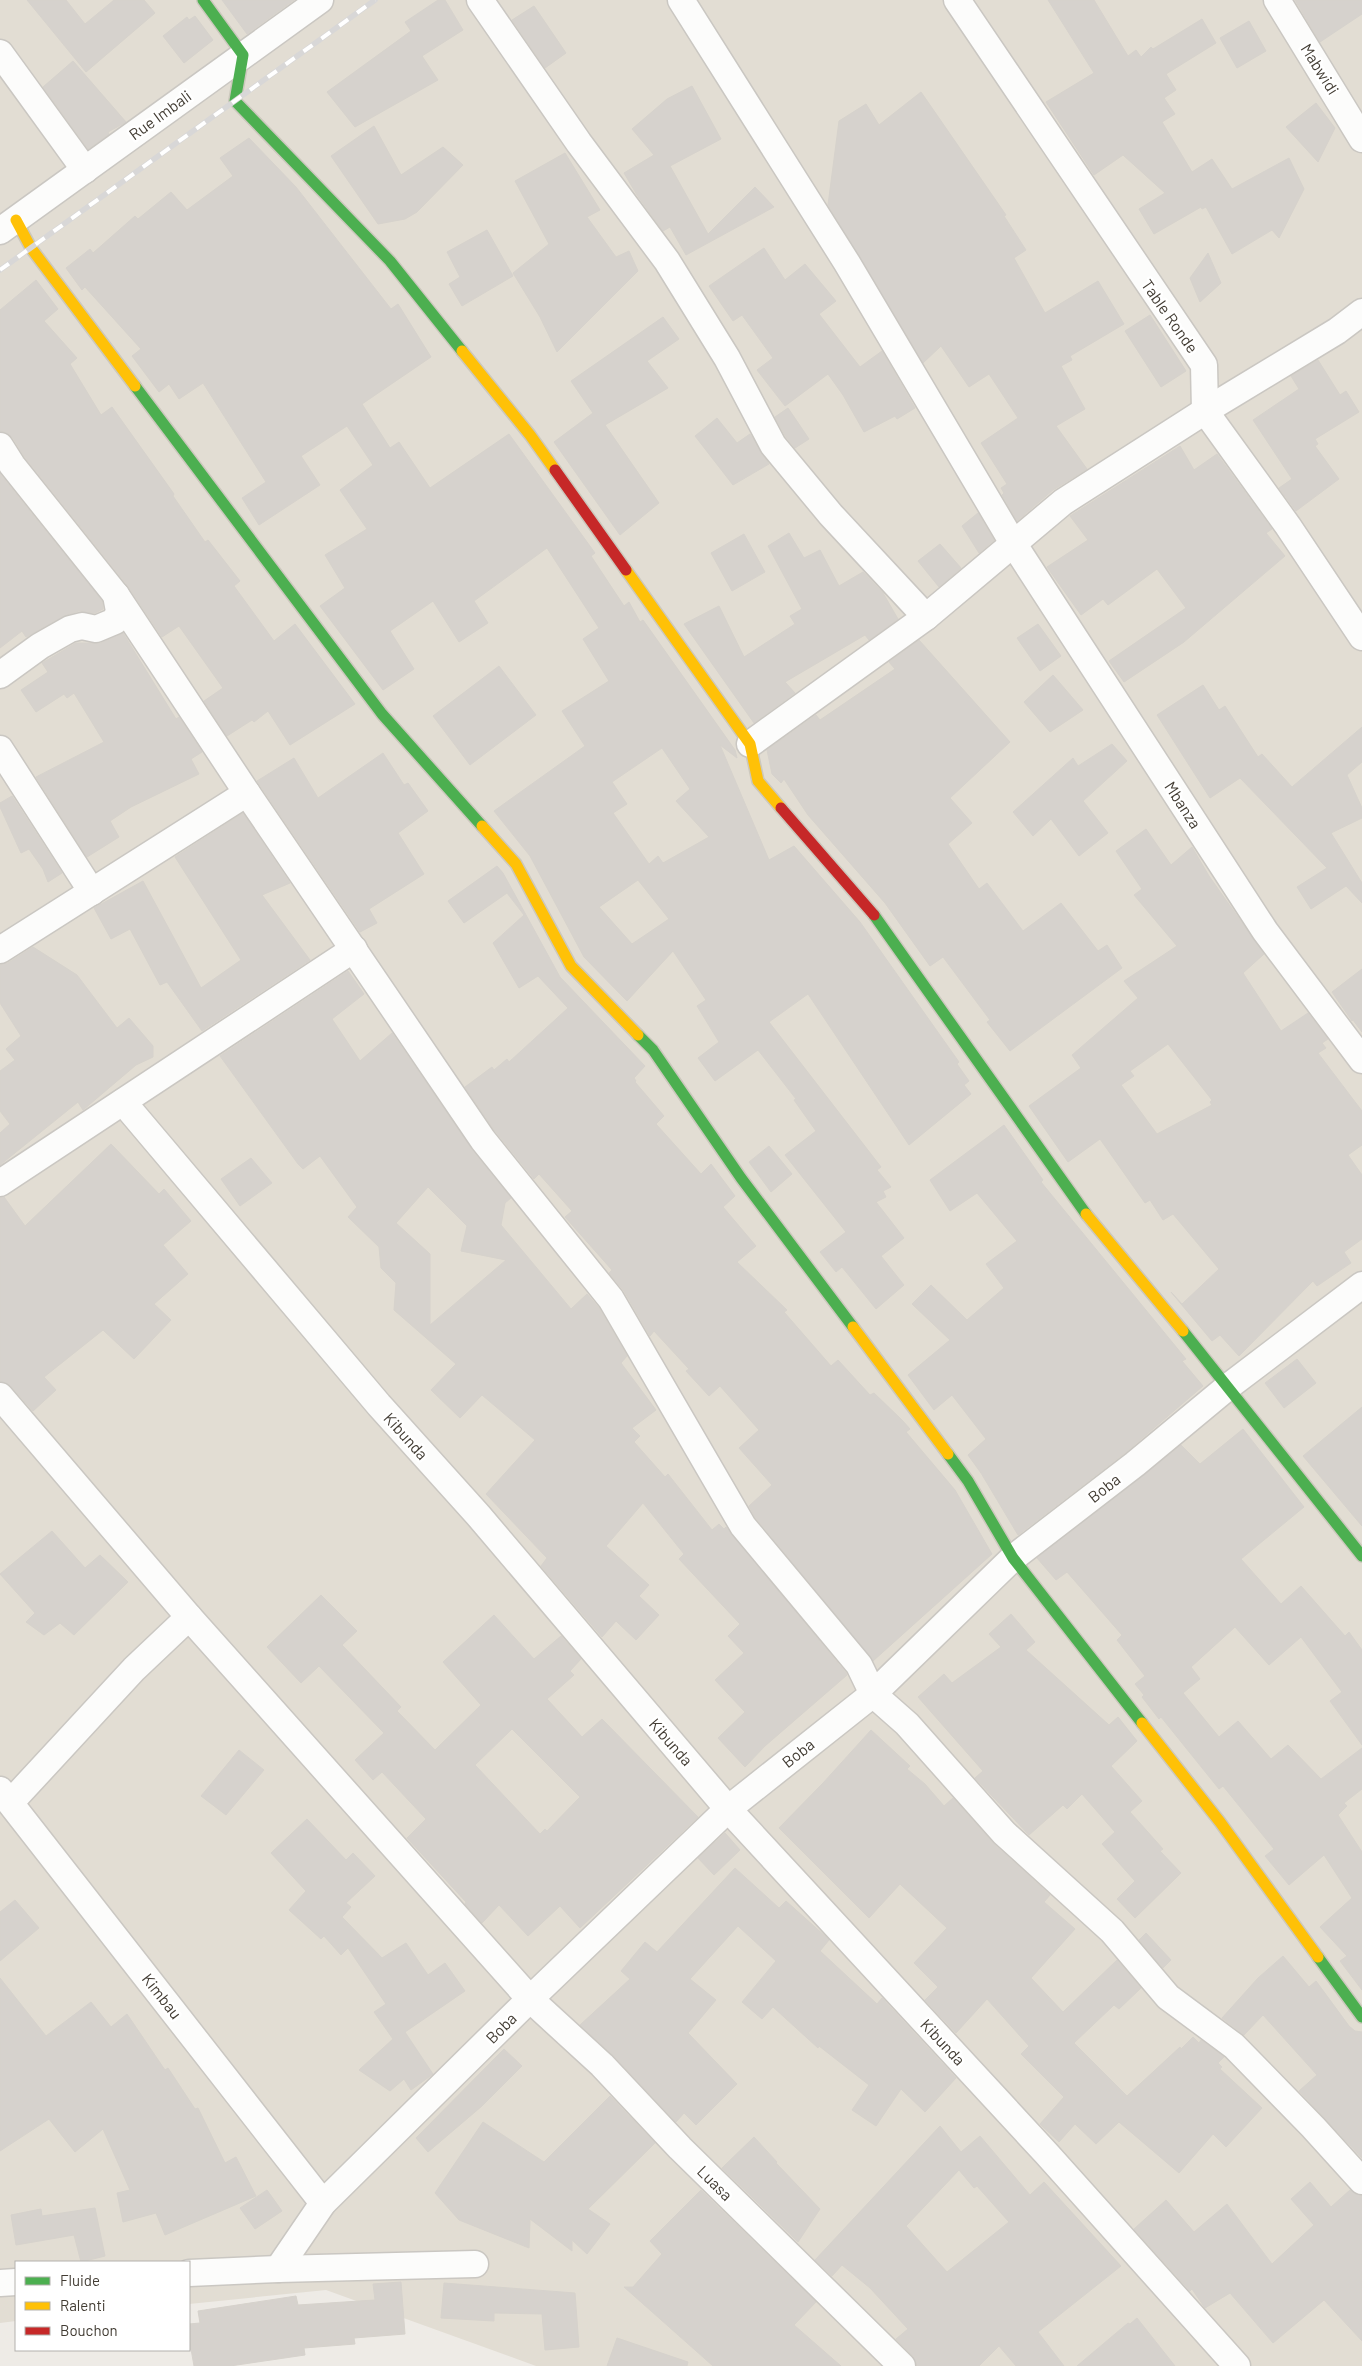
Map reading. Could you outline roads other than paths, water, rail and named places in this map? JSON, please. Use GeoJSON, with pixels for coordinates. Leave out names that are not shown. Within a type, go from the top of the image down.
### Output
{"type":"FeatureCollection","features":[{"type":"Feature","properties":{"kind":"street"},"geometry":{"type":"LineString","coordinates":[[203,0],[243,55],[235,101],[390,260],[530,435],[750,744],[758,782],[872,912],[1086,1214],[1229,1386],[1362,1556]]}},
{"type":"Feature","properties":{"kind":"street","name":"Rue Imbali"},"geometry":{"type":"LineString","coordinates":[[8,225],[320,0]]}},
{"type":"Feature","properties":{"kind":"street"},"geometry":{"type":"LineString","coordinates":[[480,0],[574,136],[666,261],[727,358],[773,446],[831,515],[926,617]]}},
{"type":"Feature","properties":{"kind":"street","name":"Mbanza"},"geometry":{"type":"LineString","coordinates":[[681,0],[847,263],[1013,543],[1265,931],[1362,1060]]}},
{"type":"Feature","properties":{"kind":"street","name":"Table Ronde"},"geometry":{"type":"LineString","coordinates":[[957,0],[1204,365],[1205,411]]}},
{"type":"Feature","properties":{"kind":"street","name":"Mabwidi"},"geometry":{"type":"LineString","coordinates":[[1277,0],[1362,139]]}},
{"type":"Feature","properties":{"kind":"street"},"geometry":{"type":"LineString","coordinates":[[0,54],[85,170]]}},
{"type":"Feature","properties":{"kind":"street"},"geometry":{"type":"LineString","coordinates":[[8,225],[31,248],[376,706],[516,864],[571,966],[654,1050],[741,1178],[968,1481],[1013,1558],[1220,1822],[1362,2017]]}},
{"type":"Feature","properties":{"kind":"street"},"geometry":{"type":"LineString","coordinates":[[750,744],[926,617],[1063,502],[1205,411],[1337,331],[1362,312]]}},
{"type":"Feature","properties":{"kind":"street"},"geometry":{"type":"LineString","coordinates":[[1205,411],[1288,526],[1362,637]]}},
{"type":"Feature","properties":{"kind":"street"},"geometry":{"type":"LineString","coordinates":[[0,446],[12,464],[116,595],[247,793],[483,1140],[611,1299],[743,1526],[859,1665],[874,1694],[907,1724],[1004,1833],[1112,1931],[1168,1998],[1234,2046],[1313,2127],[1362,2181]]}},
{"type":"Feature","properties":{"kind":"street"},"geometry":{"type":"LineString","coordinates":[[0,674],[70,628],[82,626],[96,629],[115,621],[119,611],[116,595]]}},
{"type":"Feature","properties":{"kind":"street"},"geometry":{"type":"LineString","coordinates":[[0,749],[92,892]]}},
{"type":"Feature","properties":{"kind":"street"},"geometry":{"type":"LineString","coordinates":[[0,950],[247,793]]}},
{"type":"Feature","properties":{"kind":"street"},"geometry":{"type":"LineString","coordinates":[[0,1183],[354,949]]}},
{"type":"Feature","properties":{"kind":"street","name":"Kibunda"},"geometry":{"type":"LineString","coordinates":[[123,1102],[378,1405],[478,1514],[728,1809],[1046,2153],[1237,2366]]}},
{"type":"Feature","properties":{"kind":"street","name":"Boba"},"geometry":{"type":"LineString","coordinates":[[278,2269],[323,2203],[530,1999],[728,1809],[874,1694],[1013,1558],[1135,1464],[1229,1386],[1362,1285]]}},
{"type":"Feature","properties":{"kind":"street","name":"Luasa"},"geometry":{"type":"LineString","coordinates":[[0,1396],[189,1617],[530,1999],[602,2065],[680,2148],[902,2366]]}},
{"type":"Feature","properties":{"kind":"street"},"geometry":{"type":"LineString","coordinates":[[6,1796],[189,1617]]}},
{"type":"Feature","properties":{"kind":"street","name":"Kimbau"},"geometry":{"type":"LineString","coordinates":[[6,1796],[323,2203]]}},
{"type":"Feature","properties":{"kind":"street"},"geometry":{"type":"LineString","coordinates":[[190,2273],[475,2264]]}},
{"type":"Feature","properties":{"kind":"street"},"geometry":{"type":"LineString","coordinates":[[0,2283],[15,2282]]}},
{"type":"Feature","properties":{"kind":"railway"},"geometry":{"type":"LineString","coordinates":[[0,270],[375,0]]}}]}
